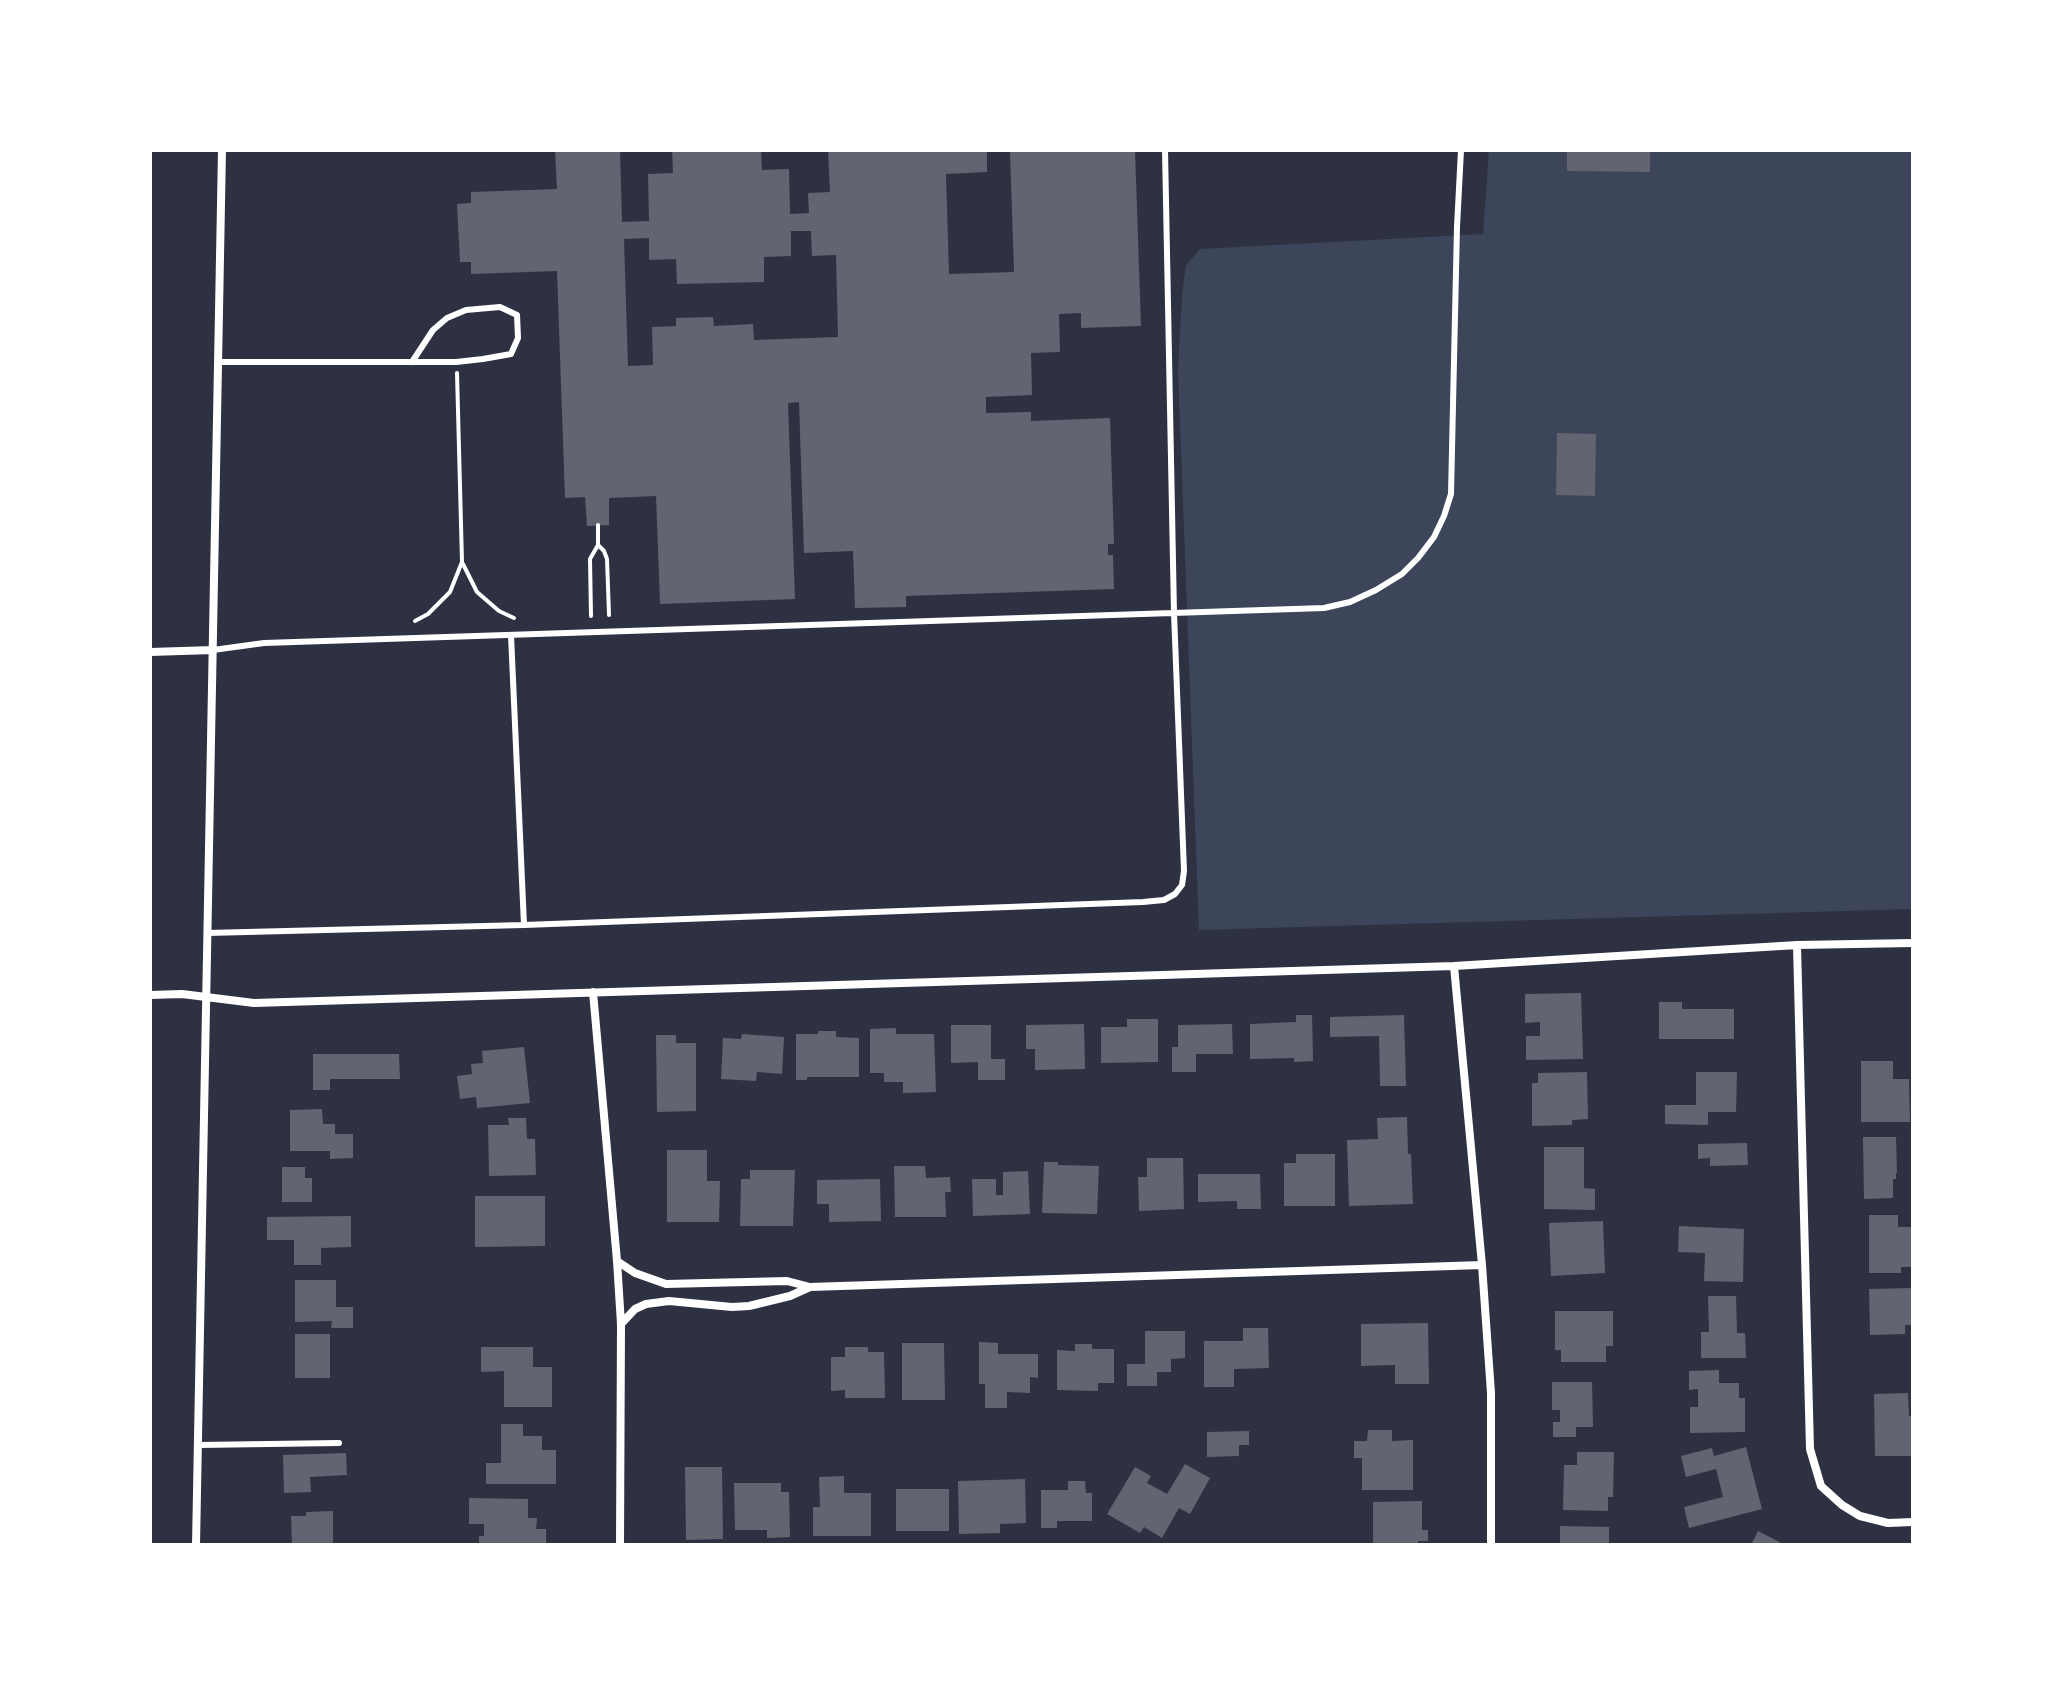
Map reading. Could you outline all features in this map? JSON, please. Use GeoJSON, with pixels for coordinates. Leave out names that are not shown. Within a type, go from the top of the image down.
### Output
{"type":"FeatureCollection","features":[{"type":"Feature","properties":{"kind":"street"},"geometry":{"type":"LineString","coordinates":[[196,1545],[222,150]]}},
{"type":"Feature","properties":{"kind":"street"},"geometry":{"type":"LineString","coordinates":[[150,652],[213,650]]}},
{"type":"Feature","properties":{"kind":"street"},"geometry":{"type":"LineString","coordinates":[[150,995],[182,994],[254,1003],[1454,966],[1797,945],[1913,943]]}},
{"type":"Feature","properties":{"kind":"street"},"geometry":{"type":"LineString","coordinates":[[1797,945],[1810,1449],[1821,1486],[1842,1505],[1860,1516],[1888,1523],[1913,1522]]}},
{"type":"Feature","properties":{"kind":"street"},"geometry":{"type":"LineString","coordinates":[[1454,966],[1491,1393],[1491,1545]]}},
{"type":"Feature","properties":{"kind":"street"},"geometry":{"type":"LineString","coordinates":[[593,992],[621,1324],[620,1545]]}},
{"type":"Feature","properties":{"kind":"street"},"geometry":{"type":"LineString","coordinates":[[617,1261],[635,1273],[666,1284],[787,1281],[810,1287],[1482,1265]]}},
{"type":"Feature","properties":{"kind":"street"},"geometry":{"type":"LineString","coordinates":[[621,1324],[635,1309],[646,1304],[669,1301],[749,1306],[790,1296],[810,1287]]}},
{"type":"Feature","properties":{"kind":"lane"},"geometry":{"type":"LineString","coordinates":[[207,933],[524,925],[1143,902],[1164,900],[1175,894],[1182,885],[1184,871],[1174,613],[1165,150]]}},
{"type":"Feature","properties":{"kind":"lane"},"geometry":{"type":"LineString","coordinates":[[213,650],[264,643],[1324,608],[1350,602],[1402,574],[1418,558],[1434,537],[1451,494],[1461,150]]}},
{"type":"Feature","properties":{"kind":"lane"},"geometry":{"type":"LineString","coordinates":[[218,362],[412,362],[456,362],[511,354],[518,338],[517,315],[500,307],[466,310],[447,318],[433,330],[412,362]]}},
{"type":"Feature","properties":{"kind":"lane"},"geometry":{"type":"LineString","coordinates":[[511,635],[524,925]]}},
{"type":"Feature","properties":{"kind":"lane"},"geometry":{"type":"LineString","coordinates":[[198,1445],[339,1443]]}},
{"type":"Feature","properties":{"kind":"path"},"geometry":{"type":"LineString","coordinates":[[415,621],[428,614],[450,592],[462,562],[456,362]]}},
{"type":"Feature","properties":{"kind":"path"},"geometry":{"type":"LineString","coordinates":[[591,616],[590,559],[598,545],[598,525]]}},
{"type":"Feature","properties":{"kind":"path"},"geometry":{"type":"LineString","coordinates":[[598,545],[607,559],[609,615]]}},
{"type":"Feature","properties":{"kind":"path"},"geometry":{"type":"LineString","coordinates":[[462,562],[477,592],[499,611],[514,618]]}},
{"type":"Feature","properties":{"kind":"shaded area"},"geometry":{"type":"Polygon","coordinates":[[[1489,150],[1913,150],[1913,909],[1199,930],[1178,371],[1186,265],[1200,249],[1483,234],[1489,150]]]}},
{"type":"Feature","properties":{"kind":"building"},"geometry":{"type":"Polygon","coordinates":[[[555,150],[620,150],[622,222],[649,221],[648,174],[673,173],[672,150],[761,150],[762,170],[789,169],[790,214],[809,213],[808,193],[830,192],[828,150],[987,150],[987,172],[946,174],[949,274],[1014,272],[1010,151],[1135,150],[1141,326],[1081,328],[1081,313],[1059,314],[1060,352],[1031,353],[1032,395],[986,397],[986,413],[1031,412],[1031,421],[1110,418],[1114,544],[1108,544],[1108,555],[1113,555],[1114,589],[906,596],[906,607],[855,608],[853,551],[804,553],[799,402],[788,403],[795,599],[660,604],[656,496],[609,498],[609,525],[587,526],[585,497],[565,498],[557,271],[471,274],[471,262],[460,262],[457,204],[471,203],[471,192],[557,189],[555,150]],[[791,231],[791,256],[764,257],[764,282],[677,284],[676,259],[649,260],[649,238],[624,239],[628,366],[653,365],[652,327],[676,326],[676,318],[713,317],[714,326],[753,324],[754,340],[838,337],[836,255],[812,256],[811,231],[791,231]]]}},
{"type":"Feature","properties":{"kind":"building"},"geometry":{"type":"Polygon","coordinates":[[[1567,150],[1650,150],[1650,172],[1567,171],[1567,150]]]}},
{"type":"Feature","properties":{"kind":"building"},"geometry":{"type":"Polygon","coordinates":[[[1557,433],[1596,434],[1595,496],[1556,495],[1557,433]]]}},
{"type":"Feature","properties":{"kind":"building"},"geometry":{"type":"Polygon","coordinates":[[[1581,993],[1583,1059],[1526,1060],[1526,1036],[1540,1036],[1540,1022],[1525,1023],[1525,994],[1581,993]]]}},
{"type":"Feature","properties":{"kind":"building"},"geometry":{"type":"Polygon","coordinates":[[[1659,1002],[1682,1002],[1682,1009],[1734,1009],[1734,1039],[1659,1039],[1659,1002]]]}},
{"type":"Feature","properties":{"kind":"building"},"geometry":{"type":"Polygon","coordinates":[[[1296,1015],[1312,1015],[1313,1061],[1250,1059],[1250,1024],[1296,1022],[1296,1015]]]}},
{"type":"Feature","properties":{"kind":"building"},"geometry":{"type":"Polygon","coordinates":[[[1404,1015],[1406,1086],[1380,1086],[1379,1036],[1330,1037],[1330,1017],[1404,1015]]]}},
{"type":"Feature","properties":{"kind":"building"},"geometry":{"type":"Polygon","coordinates":[[[1127,1019],[1158,1019],[1158,1062],[1101,1063],[1101,1027],[1127,1027],[1127,1019]]]}},
{"type":"Feature","properties":{"kind":"building"},"geometry":{"type":"Polygon","coordinates":[[[1084,1024],[1085,1069],[1035,1070],[1035,1049],[1026,1049],[1026,1025],[1084,1024]]]}},
{"type":"Feature","properties":{"kind":"building"},"geometry":{"type":"Polygon","coordinates":[[[1232,1024],[1233,1054],[1196,1054],[1196,1072],[1172,1072],[1172,1047],[1178,1047],[1178,1025],[1232,1024]]]}},
{"type":"Feature","properties":{"kind":"building"},"geometry":{"type":"Polygon","coordinates":[[[951,1025],[991,1025],[991,1059],[1005,1059],[1005,1080],[978,1080],[978,1062],[951,1063],[951,1025]]]}},
{"type":"Feature","properties":{"kind":"building"},"geometry":{"type":"Polygon","coordinates":[[[896,1028],[896,1034],[934,1034],[936,1092],[903,1093],[903,1082],[884,1082],[884,1073],[870,1073],[870,1029],[896,1028]]]}},
{"type":"Feature","properties":{"kind":"building"},"geometry":{"type":"Polygon","coordinates":[[[818,1031],[836,1031],[836,1037],[859,1038],[859,1077],[807,1077],[807,1080],[796,1080],[796,1034],[818,1034],[818,1031]]]}},
{"type":"Feature","properties":{"kind":"building"},"geometry":{"type":"Polygon","coordinates":[[[742,1034],[784,1037],[782,1074],[757,1072],[756,1081],[721,1079],[723,1038],[741,1039],[742,1034]]]}},
{"type":"Feature","properties":{"kind":"building"},"geometry":{"type":"Polygon","coordinates":[[[656,1035],[676,1035],[676,1043],[696,1043],[696,1111],[657,1112],[656,1035]]]}},
{"type":"Feature","properties":{"kind":"building"},"geometry":{"type":"Polygon","coordinates":[[[524,1047],[530,1103],[477,1108],[476,1097],[460,1099],[457,1076],[472,1074],[471,1064],[483,1063],[482,1051],[524,1047]]]}},
{"type":"Feature","properties":{"kind":"building"},"geometry":{"type":"Polygon","coordinates":[[[313,1054],[399,1054],[400,1079],[330,1079],[330,1090],[313,1090],[313,1054]]]}},
{"type":"Feature","properties":{"kind":"building"},"geometry":{"type":"Polygon","coordinates":[[[1861,1061],[1893,1061],[1893,1079],[1909,1079],[1910,1122],[1861,1122],[1861,1061]]]}},
{"type":"Feature","properties":{"kind":"building"},"geometry":{"type":"Polygon","coordinates":[[[1587,1072],[1588,1119],[1572,1120],[1572,1125],[1532,1126],[1532,1083],[1538,1083],[1538,1073],[1587,1072]]]}},
{"type":"Feature","properties":{"kind":"building"},"geometry":{"type":"Polygon","coordinates":[[[1696,1072],[1737,1072],[1736,1112],[1708,1112],[1708,1125],[1665,1124],[1665,1105],[1696,1105],[1696,1072]]]}},
{"type":"Feature","properties":{"kind":"building"},"geometry":{"type":"Polygon","coordinates":[[[322,1109],[323,1124],[335,1124],[335,1134],[353,1134],[353,1158],[330,1159],[330,1151],[290,1151],[290,1110],[322,1109]]]}},
{"type":"Feature","properties":{"kind":"building"},"geometry":{"type":"Polygon","coordinates":[[[1407,1117],[1413,1204],[1349,1206],[1347,1140],[1378,1139],[1377,1118],[1407,1117]]]}},
{"type":"Feature","properties":{"kind":"building"},"geometry":{"type":"Polygon","coordinates":[[[508,1118],[526,1118],[527,1139],[535,1139],[536,1175],[489,1176],[488,1125],[509,1125],[508,1118]]]}},
{"type":"Feature","properties":{"kind":"building"},"geometry":{"type":"Polygon","coordinates":[[[1863,1137],[1896,1137],[1897,1173],[1896,1179],[1893,1179],[1893,1198],[1864,1199],[1863,1137]]]}},
{"type":"Feature","properties":{"kind":"building"},"geometry":{"type":"Polygon","coordinates":[[[1747,1143],[1748,1165],[1710,1166],[1710,1158],[1698,1159],[1698,1144],[1747,1143]]]}},
{"type":"Feature","properties":{"kind":"building"},"geometry":{"type":"Polygon","coordinates":[[[1544,1147],[1584,1147],[1584,1188],[1595,1189],[1595,1210],[1544,1209],[1544,1147]]]}},
{"type":"Feature","properties":{"kind":"building"},"geometry":{"type":"Polygon","coordinates":[[[667,1150],[707,1150],[707,1181],[720,1181],[719,1222],[667,1222],[667,1150]]]}},
{"type":"Feature","properties":{"kind":"building"},"geometry":{"type":"Polygon","coordinates":[[[1296,1154],[1335,1154],[1335,1206],[1284,1206],[1284,1163],[1296,1163],[1296,1154]]]}},
{"type":"Feature","properties":{"kind":"building"},"geometry":{"type":"Polygon","coordinates":[[[1147,1158],[1183,1158],[1184,1209],[1139,1211],[1138,1177],[1147,1177],[1147,1158]]]}},
{"type":"Feature","properties":{"kind":"building"},"geometry":{"type":"Polygon","coordinates":[[[1044,1162],[1099,1166],[1097,1214],[1042,1213],[1044,1162]]]}},
{"type":"Feature","properties":{"kind":"building"},"geometry":{"type":"Polygon","coordinates":[[[894,1166],[925,1166],[926,1178],[950,1177],[951,1192],[945,1192],[946,1217],[895,1217],[894,1166]]]}},
{"type":"Feature","properties":{"kind":"building"},"geometry":{"type":"Polygon","coordinates":[[[282,1167],[305,1167],[305,1178],[312,1178],[312,1202],[282,1202],[282,1167]]]}},
{"type":"Feature","properties":{"kind":"building"},"geometry":{"type":"Polygon","coordinates":[[[750,1170],[795,1170],[793,1226],[740,1226],[741,1179],[750,1179],[750,1170]]]}},
{"type":"Feature","properties":{"kind":"building"},"geometry":{"type":"Polygon","coordinates":[[[1028,1171],[1030,1214],[973,1216],[972,1179],[996,1179],[996,1195],[1003,1195],[1003,1172],[1028,1171]]]}},
{"type":"Feature","properties":{"kind":"building"},"geometry":{"type":"Polygon","coordinates":[[[1198,1174],[1260,1174],[1261,1209],[1237,1209],[1237,1201],[1198,1202],[1198,1174]]]}},
{"type":"Feature","properties":{"kind":"building"},"geometry":{"type":"Polygon","coordinates":[[[880,1179],[881,1221],[829,1222],[829,1204],[817,1204],[817,1180],[880,1179]]]}},
{"type":"Feature","properties":{"kind":"building"},"geometry":{"type":"Polygon","coordinates":[[[475,1196],[545,1196],[545,1246],[475,1247],[475,1196]]]}},
{"type":"Feature","properties":{"kind":"building"},"geometry":{"type":"Polygon","coordinates":[[[1869,1215],[1898,1215],[1898,1227],[1913,1227],[1913,1267],[1901,1267],[1901,1273],[1869,1273],[1869,1215]]]}},
{"type":"Feature","properties":{"kind":"building"},"geometry":{"type":"Polygon","coordinates":[[[351,1216],[351,1247],[321,1248],[321,1265],[294,1265],[294,1240],[267,1240],[267,1217],[351,1216]]]}},
{"type":"Feature","properties":{"kind":"building"},"geometry":{"type":"Polygon","coordinates":[[[1603,1221],[1605,1273],[1551,1276],[1549,1223],[1603,1221]]]}},
{"type":"Feature","properties":{"kind":"building"},"geometry":{"type":"Polygon","coordinates":[[[1679,1226],[1744,1229],[1743,1282],[1704,1281],[1705,1253],[1678,1252],[1679,1226]]]}},
{"type":"Feature","properties":{"kind":"building"},"geometry":{"type":"Polygon","coordinates":[[[295,1280],[336,1280],[336,1307],[353,1307],[353,1328],[331,1328],[332,1321],[295,1322],[295,1280]]]}},
{"type":"Feature","properties":{"kind":"building"},"geometry":{"type":"Polygon","coordinates":[[[1913,1288],[1913,1325],[1905,1325],[1905,1334],[1870,1335],[1869,1289],[1913,1288]]]}},
{"type":"Feature","properties":{"kind":"building"},"geometry":{"type":"Polygon","coordinates":[[[1708,1296],[1736,1296],[1737,1333],[1745,1333],[1746,1358],[1701,1358],[1701,1332],[1709,1332],[1708,1296]]]}},
{"type":"Feature","properties":{"kind":"building"},"geometry":{"type":"Polygon","coordinates":[[[1555,1311],[1613,1311],[1613,1346],[1606,1346],[1606,1362],[1561,1362],[1561,1350],[1555,1350],[1555,1311]]]}},
{"type":"Feature","properties":{"kind":"building"},"geometry":{"type":"Polygon","coordinates":[[[1428,1323],[1429,1384],[1395,1384],[1395,1365],[1361,1366],[1361,1324],[1428,1323]]]}},
{"type":"Feature","properties":{"kind":"building"},"geometry":{"type":"Polygon","coordinates":[[[1243,1328],[1268,1328],[1269,1368],[1234,1369],[1234,1387],[1204,1387],[1204,1341],[1243,1341],[1243,1328]]]}},
{"type":"Feature","properties":{"kind":"building"},"geometry":{"type":"Polygon","coordinates":[[[1145,1331],[1185,1331],[1185,1358],[1171,1359],[1171,1372],[1157,1372],[1157,1386],[1127,1386],[1127,1364],[1145,1364],[1145,1331]]]}},
{"type":"Feature","properties":{"kind":"building"},"geometry":{"type":"Polygon","coordinates":[[[295,1334],[330,1334],[330,1378],[295,1378],[295,1334]]]}},
{"type":"Feature","properties":{"kind":"building"},"geometry":{"type":"Polygon","coordinates":[[[979,1342],[998,1343],[998,1354],[1038,1354],[1038,1378],[1030,1377],[1030,1393],[1007,1392],[1007,1408],[985,1408],[985,1384],[979,1384],[979,1342]]]}},
{"type":"Feature","properties":{"kind":"building"},"geometry":{"type":"Polygon","coordinates":[[[902,1343],[944,1343],[945,1400],[902,1400],[902,1343]]]}},
{"type":"Feature","properties":{"kind":"building"},"geometry":{"type":"Polygon","coordinates":[[[1075,1344],[1092,1344],[1092,1349],[1114,1349],[1114,1383],[1098,1383],[1098,1391],[1057,1390],[1057,1350],[1075,1351],[1075,1344]]]}},
{"type":"Feature","properties":{"kind":"building"},"geometry":{"type":"Polygon","coordinates":[[[481,1347],[533,1347],[533,1367],[552,1367],[552,1407],[504,1407],[504,1371],[481,1372],[481,1347]]]}},
{"type":"Feature","properties":{"kind":"building"},"geometry":{"type":"Polygon","coordinates":[[[845,1347],[868,1347],[868,1352],[884,1352],[885,1398],[845,1398],[845,1390],[831,1391],[831,1357],[845,1357],[845,1347]]]}},
{"type":"Feature","properties":{"kind":"building"},"geometry":{"type":"Polygon","coordinates":[[[1719,1370],[1719,1383],[1739,1383],[1739,1398],[1745,1398],[1745,1432],[1690,1433],[1690,1407],[1698,1407],[1698,1389],[1689,1390],[1689,1371],[1719,1370]]]}},
{"type":"Feature","properties":{"kind":"building"},"geometry":{"type":"Polygon","coordinates":[[[1552,1382],[1592,1382],[1593,1427],[1576,1427],[1576,1437],[1553,1437],[1553,1422],[1560,1422],[1560,1410],[1552,1410],[1552,1382]]]}},
{"type":"Feature","properties":{"kind":"building"},"geometry":{"type":"Polygon","coordinates":[[[1908,1393],[1909,1416],[1913,1416],[1913,1456],[1875,1456],[1874,1394],[1908,1393]]]}},
{"type":"Feature","properties":{"kind":"building"},"geometry":{"type":"Polygon","coordinates":[[[501,1424],[523,1424],[523,1436],[542,1436],[542,1450],[556,1450],[556,1484],[486,1484],[486,1463],[501,1463],[501,1424]]]}},
{"type":"Feature","properties":{"kind":"building"},"geometry":{"type":"Polygon","coordinates":[[[1368,1430],[1392,1430],[1392,1441],[1413,1440],[1413,1490],[1362,1490],[1362,1458],[1354,1458],[1354,1441],[1367,1441],[1368,1430]]]}},
{"type":"Feature","properties":{"kind":"building"},"geometry":{"type":"Polygon","coordinates":[[[1249,1431],[1249,1445],[1239,1445],[1239,1456],[1207,1457],[1207,1432],[1249,1431]]]}},
{"type":"Feature","properties":{"kind":"building"},"geometry":{"type":"Polygon","coordinates":[[[1746,1447],[1762,1509],[1689,1528],[1684,1507],[1723,1497],[1716,1469],[1686,1477],[1681,1456],[1712,1448],[1714,1456],[1746,1447]]]}},
{"type":"Feature","properties":{"kind":"building"},"geometry":{"type":"Polygon","coordinates":[[[1577,1452],[1614,1452],[1613,1497],[1608,1497],[1608,1511],[1563,1510],[1564,1465],[1577,1465],[1577,1452]]]}},
{"type":"Feature","properties":{"kind":"building"},"geometry":{"type":"Polygon","coordinates":[[[346,1453],[347,1475],[310,1477],[311,1492],[284,1493],[283,1455],[346,1453]]]}},
{"type":"Feature","properties":{"kind":"building"},"geometry":{"type":"Polygon","coordinates":[[[1185,1464],[1210,1478],[1190,1514],[1179,1508],[1162,1538],[1144,1527],[1140,1533],[1107,1514],[1135,1467],[1151,1476],[1147,1483],[1167,1494],[1185,1464]]]}},
{"type":"Feature","properties":{"kind":"building"},"geometry":{"type":"Polygon","coordinates":[[[685,1467],[722,1467],[723,1539],[686,1540],[685,1467]]]}},
{"type":"Feature","properties":{"kind":"building"},"geometry":{"type":"Polygon","coordinates":[[[844,1476],[844,1493],[871,1493],[871,1536],[813,1536],[813,1507],[820,1507],[819,1477],[844,1476]]]}},
{"type":"Feature","properties":{"kind":"building"},"geometry":{"type":"Polygon","coordinates":[[[1025,1479],[1026,1523],[1000,1524],[1000,1533],[959,1534],[958,1481],[1025,1479]]]}},
{"type":"Feature","properties":{"kind":"building"},"geometry":{"type":"Polygon","coordinates":[[[1068,1481],[1085,1481],[1086,1493],[1092,1493],[1092,1521],[1057,1521],[1057,1528],[1041,1528],[1041,1490],[1068,1490],[1068,1481]]]}},
{"type":"Feature","properties":{"kind":"building"},"geometry":{"type":"Polygon","coordinates":[[[734,1483],[781,1483],[781,1492],[789,1492],[790,1537],[767,1538],[767,1530],[735,1530],[734,1483]]]}},
{"type":"Feature","properties":{"kind":"building"},"geometry":{"type":"Polygon","coordinates":[[[896,1489],[949,1489],[949,1531],[896,1531],[896,1489]]]}},
{"type":"Feature","properties":{"kind":"building"},"geometry":{"type":"Polygon","coordinates":[[[469,1498],[528,1499],[528,1518],[537,1518],[536,1529],[546,1529],[546,1545],[479,1545],[479,1536],[484,1536],[484,1524],[469,1524],[469,1498]]]}},
{"type":"Feature","properties":{"kind":"building"},"geometry":{"type":"Polygon","coordinates":[[[1422,1501],[1422,1530],[1428,1530],[1428,1541],[1418,1541],[1418,1545],[1373,1545],[1373,1502],[1422,1501]]]}},
{"type":"Feature","properties":{"kind":"building"},"geometry":{"type":"Polygon","coordinates":[[[333,1511],[333,1545],[292,1545],[291,1516],[333,1511]]]}},
{"type":"Feature","properties":{"kind":"building"},"geometry":{"type":"Polygon","coordinates":[[[1560,1526],[1609,1527],[1609,1545],[1560,1545],[1560,1526]]]}},
{"type":"Feature","properties":{"kind":"building"},"geometry":{"type":"Polygon","coordinates":[[[1758,1531],[1785,1545],[1751,1545],[1758,1531]]]}}]}
